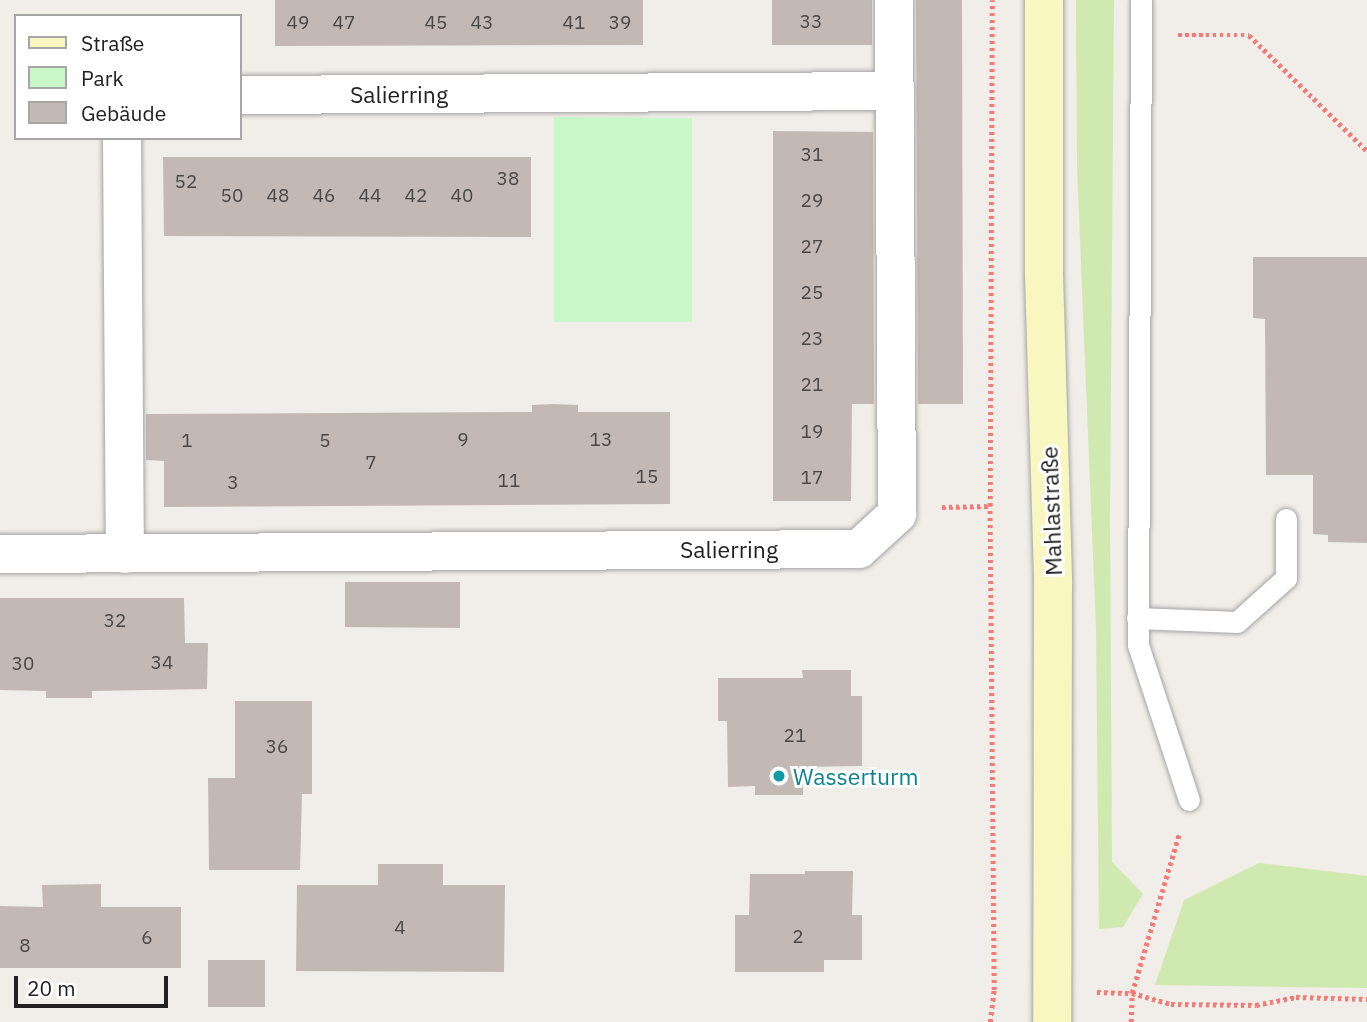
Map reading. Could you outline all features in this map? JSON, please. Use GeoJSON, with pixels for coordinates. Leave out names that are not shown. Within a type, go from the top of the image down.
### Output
{"type":"FeatureCollection","features":[{"type":"Feature","properties":{"kind":"street","name":"Salierring"},"geometry":{"type":"LineString","coordinates":[[0,554],[859,549],[897,514],[894,0]]}},
{"type":"Feature","properties":{"kind":"street","name":"Mahlastraße"},"geometry":{"type":"LineString","coordinates":[[1044,0],[1044,274],[1053,597],[1052,1022]]}},
{"type":"Feature","properties":{"kind":"street","name":"Salierring"},"geometry":{"type":"LineString","coordinates":[[242,94],[893,92]]}},
{"type":"Feature","properties":{"kind":"street"},"geometry":{"type":"LineString","coordinates":[[122,140],[125,554]]}},
{"type":"Feature","properties":{"kind":"lane"},"geometry":{"type":"LineString","coordinates":[[1140,0],[1138,645],[1189,800]]}},
{"type":"Feature","properties":{"kind":"lane"},"geometry":{"type":"LineString","coordinates":[[1137,618],[1237,622],[1286,578],[1286,519]]}},
{"type":"Feature","properties":{"kind":"path"},"geometry":{"type":"LineString","coordinates":[[990,1022],[994,990],[990,506],[992,0]]}},
{"type":"Feature","properties":{"kind":"path"},"geometry":{"type":"LineString","coordinates":[[1141,35],[1249,35],[1367,152]]}},
{"type":"Feature","properties":{"kind":"path"},"geometry":{"type":"LineString","coordinates":[[1131,1022],[1132,993],[1189,800]]}},
{"type":"Feature","properties":{"kind":"path"},"geometry":{"type":"LineString","coordinates":[[1132,993],[1171,1004],[1256,1006],[1296,997],[1367,999]]}},
{"type":"Feature","properties":{"kind":"green space"},"geometry":{"type":"Polygon","coordinates":[[[1076,0],[1114,0],[1110,517],[1112,862],[1143,894],[1123,927],[1099,929],[1096,629],[1077,167],[1076,0]]]}},
{"type":"Feature","properties":{"kind":"green space"},"geometry":{"type":"Polygon","coordinates":[[[554,117],[692,118],[692,322],[554,322],[554,117]]]}},
{"type":"Feature","properties":{"kind":"green space"},"geometry":{"type":"Polygon","coordinates":[[[1259,863],[1367,876],[1367,988],[1155,985],[1184,900],[1259,863]]]}},
{"type":"Feature","properties":{"kind":"building"},"geometry":{"type":"Polygon","coordinates":[[[275,0],[643,0],[643,45],[275,46],[275,0]]]}},
{"type":"Feature","properties":{"kind":"building"},"geometry":{"type":"Polygon","coordinates":[[[772,0],[872,0],[872,45],[772,45],[772,0]]]}},
{"type":"Feature","properties":{"kind":"building"},"geometry":{"type":"Polygon","coordinates":[[[916,0],[962,0],[963,404],[918,404],[916,0]]]}},
{"type":"Feature","properties":{"kind":"building"},"geometry":{"type":"Polygon","coordinates":[[[773,131],[873,132],[874,404],[852,404],[851,501],[773,501],[773,131]]]}},
{"type":"Feature","properties":{"kind":"building"},"geometry":{"type":"Polygon","coordinates":[[[163,157],[531,157],[531,237],[164,236],[163,157]]]}},
{"type":"Feature","properties":{"kind":"building"},"geometry":{"type":"Polygon","coordinates":[[[1253,257],[1367,257],[1367,543],[1328,542],[1328,535],[1313,534],[1313,475],[1266,475],[1265,319],[1253,318],[1253,257]]]}},
{"type":"Feature","properties":{"kind":"building"},"geometry":{"type":"Polygon","coordinates":[[[532,405],[578,405],[578,412],[670,412],[670,504],[164,507],[164,461],[146,460],[146,414],[532,412],[532,405]]]}},
{"type":"Feature","properties":{"kind":"building"},"geometry":{"type":"Polygon","coordinates":[[[345,582],[460,582],[460,628],[345,627],[345,582]]]}},
{"type":"Feature","properties":{"kind":"building"},"geometry":{"type":"Polygon","coordinates":[[[0,598],[184,598],[185,643],[208,643],[207,689],[92,691],[92,698],[46,698],[46,691],[0,690],[0,598]]]}},
{"type":"Feature","properties":{"kind":"building"},"geometry":{"type":"Polygon","coordinates":[[[802,670],[851,670],[851,696],[862,696],[862,766],[803,767],[803,795],[755,795],[755,786],[728,787],[727,721],[718,721],[718,678],[803,678],[802,670]]]}},
{"type":"Feature","properties":{"kind":"building"},"geometry":{"type":"Polygon","coordinates":[[[235,701],[312,701],[312,794],[302,794],[300,870],[209,870],[208,778],[235,778],[235,701]]]}},
{"type":"Feature","properties":{"kind":"building"},"geometry":{"type":"Polygon","coordinates":[[[378,864],[443,864],[443,885],[505,885],[504,972],[296,971],[297,885],[378,885],[378,864]]]}},
{"type":"Feature","properties":{"kind":"building"},"geometry":{"type":"Polygon","coordinates":[[[805,871],[853,871],[852,915],[862,915],[862,960],[824,960],[824,972],[735,972],[735,915],[749,915],[750,874],[805,874],[805,871]]]}},
{"type":"Feature","properties":{"kind":"building"},"geometry":{"type":"Polygon","coordinates":[[[101,884],[101,907],[181,907],[181,968],[0,968],[0,906],[43,907],[42,885],[101,884]]]}},
{"type":"Feature","properties":{"kind":"building"},"geometry":{"type":"Polygon","coordinates":[[[208,960],[265,960],[265,1007],[208,1007],[208,960]]]}},
{"type":"Feature","properties":{"kind":"place","name":"Wasserturm"},"geometry":{"type":"Point","coordinates":[779,776]}}]}
